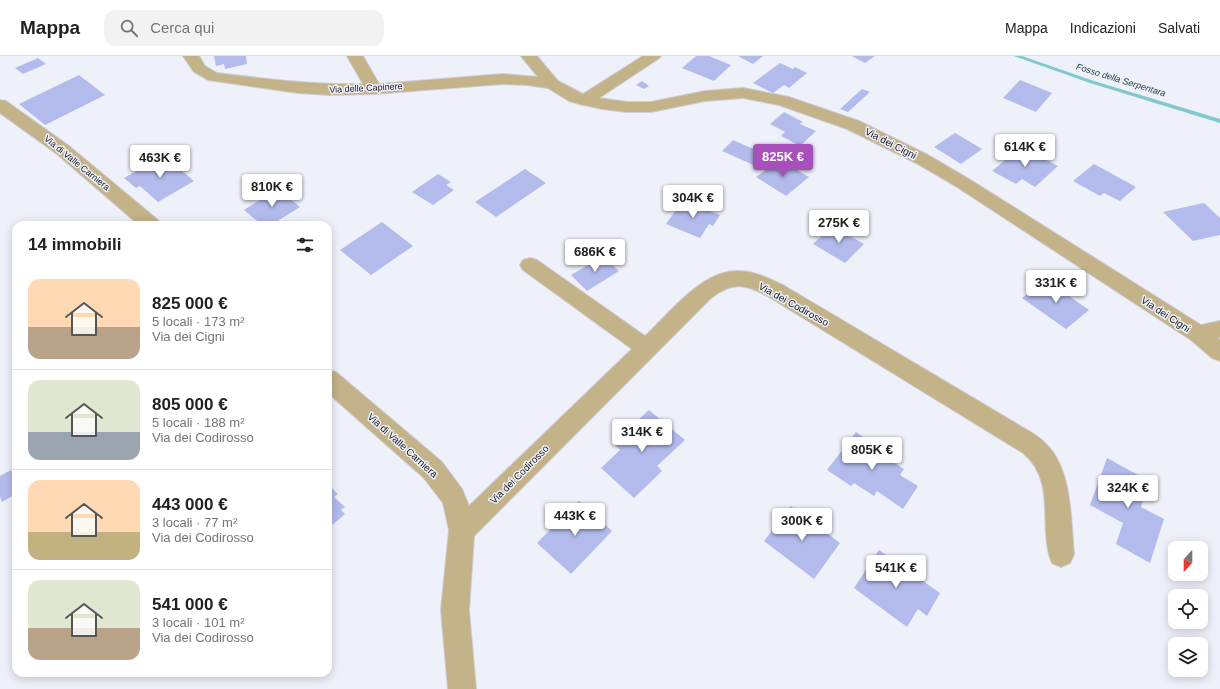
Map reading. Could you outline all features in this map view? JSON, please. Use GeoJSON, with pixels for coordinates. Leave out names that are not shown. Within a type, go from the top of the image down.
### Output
{"type":"FeatureCollection","features":[{"type":"Feature","properties":{"kind":"street","name":"Via delle Capinere"},"geometry":{"type":"LineString","coordinates":[[190,56],[195,65],[203,73],[219,78],[312,89],[374,89],[503,79],[527,80],[552,84]]}},
{"type":"Feature","properties":{"kind":"street"},"geometry":{"type":"LineString","coordinates":[[355,56],[374,89]]}},
{"type":"Feature","properties":{"kind":"street","name":"Via dei Cigni"},"geometry":{"type":"LineString","coordinates":[[529,56],[552,84],[585,100],[602,104],[636,108],[658,106],[713,95],[743,93],[783,101],[844,121],[899,147],[958,180],[1198,334],[1220,352]]}},
{"type":"Feature","properties":{"kind":"street"},"geometry":{"type":"LineString","coordinates":[[585,100],[653,56]]}},
{"type":"Feature","properties":{"kind":"street","name":"Via di Valle Carniera"},"geometry":{"type":"LineString","coordinates":[[0,105],[63,150],[146,221]]}},
{"type":"Feature","properties":{"kind":"street"},"geometry":{"type":"LineString","coordinates":[[530,265],[646,348]]}},
{"type":"Feature","properties":{"kind":"street","name":"Via dei Codirosso"},"geometry":{"type":"LineString","coordinates":[[462,530],[704,292],[716,282],[736,277],[747,279],[770,288],[1014,434],[1035,449],[1045,460],[1054,482],[1061,554]]}},
{"type":"Feature","properties":{"kind":"street"},"geometry":{"type":"LineString","coordinates":[[1198,334],[1220,329]]}},
{"type":"Feature","properties":{"kind":"street","name":"Via di Valle Carniera"},"geometry":{"type":"LineString","coordinates":[[332,382],[425,463],[440,478],[456,505],[462,530],[455,610],[462,689]]}},
{"type":"Feature","properties":{"kind":"building"},"geometry":{"type":"Polygon","coordinates":[[[214,56],[246,56],[247,64],[225,69],[224,64],[216,66],[214,56]]]}},
{"type":"Feature","properties":{"kind":"building"},"geometry":{"type":"Polygon","coordinates":[[[696,56],[709,56],[731,65],[714,81],[682,68],[696,56]]]}},
{"type":"Feature","properties":{"kind":"building"},"geometry":{"type":"Polygon","coordinates":[[[738,56],[763,56],[753,64],[738,56]]]}},
{"type":"Feature","properties":{"kind":"building"},"geometry":{"type":"Polygon","coordinates":[[[852,56],[875,56],[865,63],[852,56]]]}},
{"type":"Feature","properties":{"kind":"building"},"geometry":{"type":"Polygon","coordinates":[[[38,58],[46,64],[23,74],[15,68],[38,58]]]}},
{"type":"Feature","properties":{"kind":"building"},"geometry":{"type":"Polygon","coordinates":[[[780,63],[793,69],[795,67],[807,73],[789,88],[784,85],[773,93],[753,83],[780,63]]]}},
{"type":"Feature","properties":{"kind":"building"},"geometry":{"type":"Polygon","coordinates":[[[79,75],[105,95],[45,125],[19,104],[79,75]]]}},
{"type":"Feature","properties":{"kind":"building"},"geometry":{"type":"Polygon","coordinates":[[[1020,80],[1052,93],[1036,112],[1003,98],[1020,80]]]}},
{"type":"Feature","properties":{"kind":"building"},"geometry":{"type":"Polygon","coordinates":[[[642,81],[649,86],[644,89],[636,85],[642,81]]]}},
{"type":"Feature","properties":{"kind":"building"},"geometry":{"type":"Polygon","coordinates":[[[862,89],[870,92],[848,112],[840,109],[862,89]]]}},
{"type":"Feature","properties":{"kind":"building"},"geometry":{"type":"Polygon","coordinates":[[[784,112],[803,122],[800,124],[816,131],[800,146],[781,136],[785,132],[770,124],[784,112]]]}},
{"type":"Feature","properties":{"kind":"building"},"geometry":{"type":"Polygon","coordinates":[[[955,133],[982,149],[961,164],[934,147],[955,133]]]}},
{"type":"Feature","properties":{"kind":"building"},"geometry":{"type":"Polygon","coordinates":[[[733,140],[769,156],[758,167],[722,151],[733,140]]]}},
{"type":"Feature","properties":{"kind":"building"},"geometry":{"type":"Polygon","coordinates":[[[1021,147],[1058,166],[1035,187],[1022,179],[1016,184],[992,171],[1021,147]]]}},
{"type":"Feature","properties":{"kind":"building"},"geometry":{"type":"Polygon","coordinates":[[[164,156],[194,181],[158,202],[140,186],[136,188],[124,178],[164,156]]]}},
{"type":"Feature","properties":{"kind":"building"},"geometry":{"type":"Polygon","coordinates":[[[780,160],[809,177],[786,196],[756,177],[780,160]]]}},
{"type":"Feature","properties":{"kind":"building"},"geometry":{"type":"Polygon","coordinates":[[[1094,164],[1136,187],[1120,201],[1104,193],[1100,196],[1073,181],[1094,164]]]}},
{"type":"Feature","properties":{"kind":"building"},"geometry":{"type":"Polygon","coordinates":[[[525,169],[546,183],[496,217],[475,202],[525,169]]]}},
{"type":"Feature","properties":{"kind":"building"},"geometry":{"type":"Polygon","coordinates":[[[438,174],[451,182],[446,185],[454,190],[433,205],[412,192],[438,174]]]}},
{"type":"Feature","properties":{"kind":"building"},"geometry":{"type":"Polygon","coordinates":[[[278,189],[300,207],[277,221],[257,221],[244,210],[278,189]]]}},
{"type":"Feature","properties":{"kind":"building"},"geometry":{"type":"Polygon","coordinates":[[[693,199],[708,205],[705,209],[720,215],[713,226],[709,224],[700,238],[666,224],[679,206],[685,209],[693,199]]]}},
{"type":"Feature","properties":{"kind":"building"},"geometry":{"type":"Polygon","coordinates":[[[1204,203],[1220,218],[1220,235],[1193,241],[1163,212],[1204,203]]]}},
{"type":"Feature","properties":{"kind":"building"},"geometry":{"type":"Polygon","coordinates":[[[382,222],[413,246],[371,275],[340,250],[382,222]]]}},
{"type":"Feature","properties":{"kind":"building"},"geometry":{"type":"Polygon","coordinates":[[[832,226],[864,244],[845,263],[813,244],[832,226]]]}},
{"type":"Feature","properties":{"kind":"building"},"geometry":{"type":"Polygon","coordinates":[[[603,256],[619,271],[587,291],[571,275],[603,256]]]}},
{"type":"Feature","properties":{"kind":"building"},"geometry":{"type":"Polygon","coordinates":[[[1046,280],[1089,310],[1066,329],[1022,298],[1046,280]]]}},
{"type":"Feature","properties":{"kind":"building"},"geometry":{"type":"Polygon","coordinates":[[[649,410],[685,440],[657,466],[662,471],[634,498],[601,468],[620,450],[613,443],[649,410]]]}},
{"type":"Feature","properties":{"kind":"building"},"geometry":{"type":"Polygon","coordinates":[[[856,432],[878,447],[875,451],[904,469],[900,475],[918,486],[903,509],[877,491],[874,496],[854,483],[851,486],[827,470],[856,432]]]}},
{"type":"Feature","properties":{"kind":"building"},"geometry":{"type":"Polygon","coordinates":[[[1107,458],[1149,481],[1141,507],[1164,519],[1150,563],[1116,544],[1123,523],[1090,505],[1107,458]]]}},
{"type":"Feature","properties":{"kind":"building"},"geometry":{"type":"Polygon","coordinates":[[[11,470],[12,472],[12,496],[2,502],[0,497],[0,476],[11,470]]]}},
{"type":"Feature","properties":{"kind":"building"},"geometry":{"type":"Polygon","coordinates":[[[332,488],[338,494],[334,497],[345,507],[341,510],[345,514],[332,525],[332,488]]]}},
{"type":"Feature","properties":{"kind":"building"},"geometry":{"type":"Polygon","coordinates":[[[579,501],[612,531],[571,574],[537,543],[579,501]]]}},
{"type":"Feature","properties":{"kind":"building"},"geometry":{"type":"Polygon","coordinates":[[[791,506],[840,543],[814,579],[764,541],[791,506]]]}},
{"type":"Feature","properties":{"kind":"building"},"geometry":{"type":"Polygon","coordinates":[[[879,550],[940,593],[927,616],[918,609],[907,627],[854,588],[879,550]]]}},
{"type":"Feature","properties":{"kind":"waterway","name":"Fosso della Serpentara"},"geometry":{"type":"LineString","coordinates":[[1017,56],[1092,82],[1220,121]]}}]}
